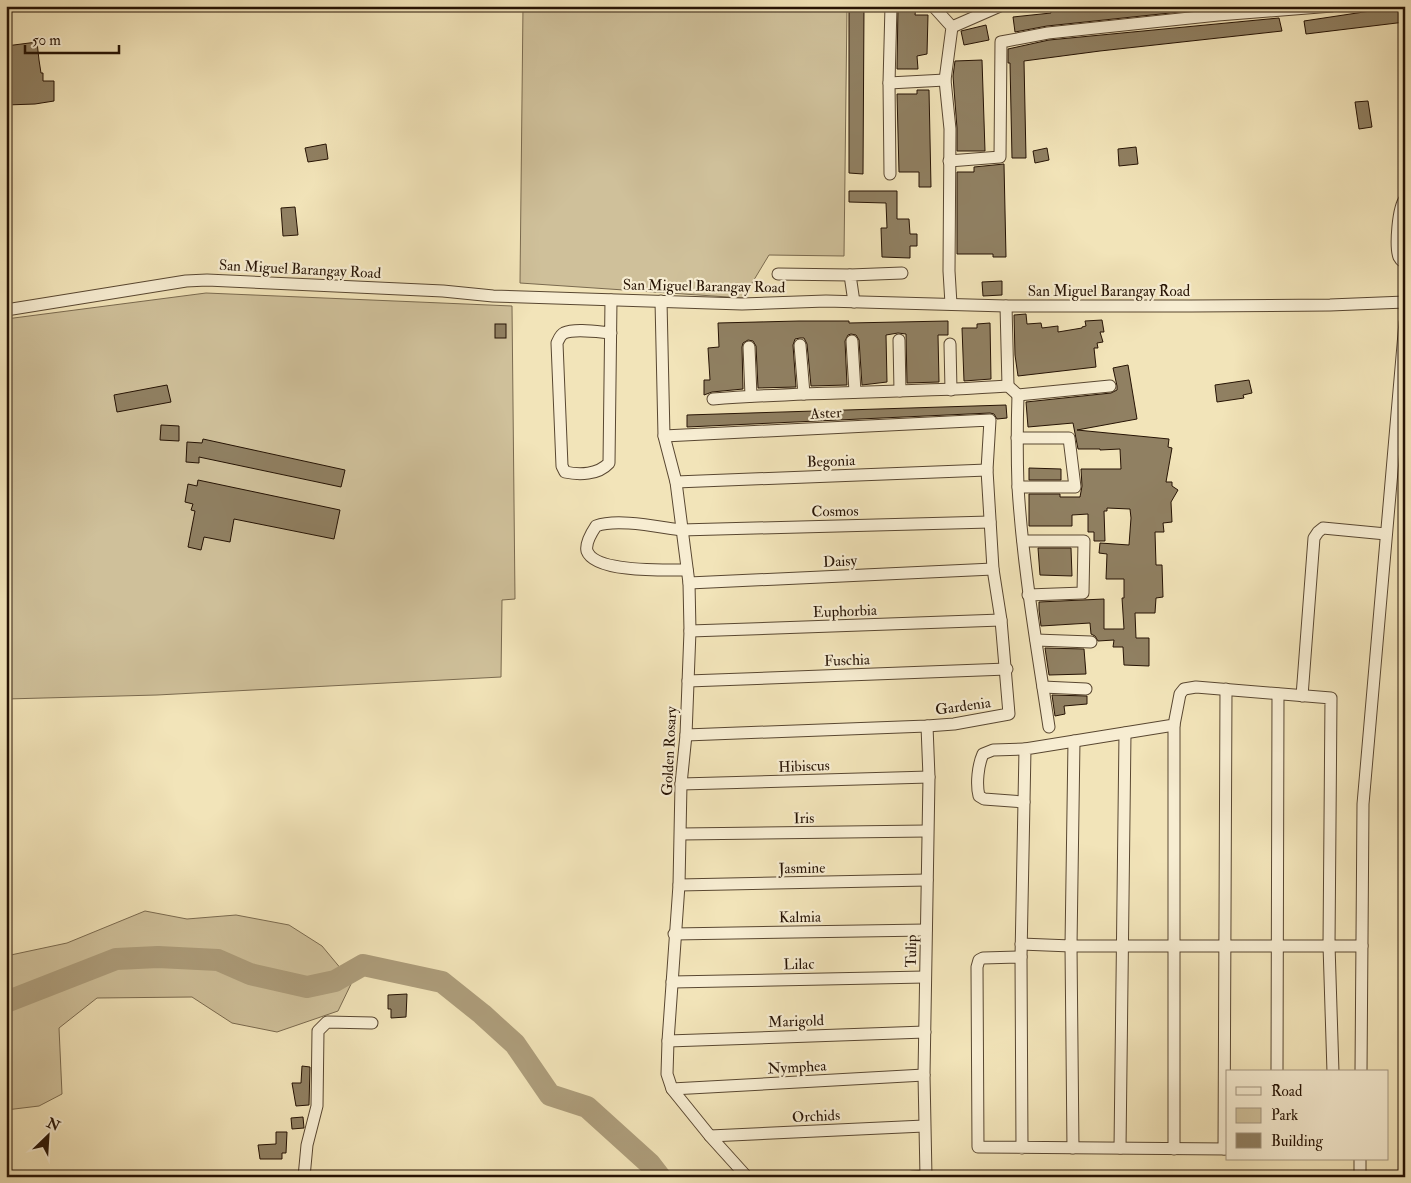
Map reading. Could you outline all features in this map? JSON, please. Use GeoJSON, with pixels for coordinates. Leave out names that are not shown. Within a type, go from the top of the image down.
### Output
{"type":"FeatureCollection","features":[{"type":"Feature","properties":{"kind":"street"},"geometry":{"type":"LineString","coordinates":[[890,174],[889,82],[891,6]]}},
{"type":"Feature","properties":{"kind":"street"},"geometry":{"type":"LineString","coordinates":[[933,6],[952,27],[945,80],[950,129],[949,271],[951,304]]}},
{"type":"Feature","properties":{"kind":"street"},"geometry":{"type":"LineString","coordinates":[[952,27],[1000,6]]}},
{"type":"Feature","properties":{"kind":"street"},"geometry":{"type":"LineString","coordinates":[[949,162],[1000,157],[1001,42],[1048,33],[1218,11],[1332,6]]}},
{"type":"Feature","properties":{"kind":"street"},"geometry":{"type":"LineString","coordinates":[[889,82],[945,80]]}},
{"type":"Feature","properties":{"kind":"street"},"geometry":{"type":"LineString","coordinates":[[1405,199],[1400,207],[1398,230],[1399,255],[1400,259],[1405,263]]}},
{"type":"Feature","properties":{"kind":"street"},"geometry":{"type":"LineString","coordinates":[[778,274],[850,275],[902,273]]}},
{"type":"Feature","properties":{"kind":"street"},"geometry":{"type":"LineString","coordinates":[[850,275],[854,302]]}},
{"type":"Feature","properties":{"kind":"street","name":"San Miguel Barangay Road"},"geometry":{"type":"LineString","coordinates":[[6,310],[186,281],[207,280],[443,291],[493,296],[742,304],[826,301],[1006,306],[1320,306],[1405,302]]}},
{"type":"Feature","properties":{"kind":"street"},"geometry":{"type":"LineString","coordinates":[[611,300],[611,333],[608,463],[603,469],[591,473],[572,474],[565,472],[562,466],[558,343],[560,336],[574,331],[611,333]]}},
{"type":"Feature","properties":{"kind":"street","name":"Golden Rosary"},"geometry":{"type":"LineString","coordinates":[[661,301],[664,436],[676,482],[689,583],[690,631],[686,734],[681,784],[679,885],[674,934],[667,1074],[672,1089],[710,1136],[747,1177]]}},
{"type":"Feature","properties":{"kind":"street"},"geometry":{"type":"LineString","coordinates":[[1006,306],[1008,386]]}},
{"type":"Feature","properties":{"kind":"street"},"geometry":{"type":"LineString","coordinates":[[1361,1070],[1363,804],[1405,322]]}},
{"type":"Feature","properties":{"kind":"street"},"geometry":{"type":"LineString","coordinates":[[898,340],[900,392]]}},
{"type":"Feature","properties":{"kind":"street"},"geometry":{"type":"LineString","coordinates":[[852,341],[854,392]]}},
{"type":"Feature","properties":{"kind":"street"},"geometry":{"type":"LineString","coordinates":[[950,344],[951,390]]}},
{"type":"Feature","properties":{"kind":"street"},"geometry":{"type":"LineString","coordinates":[[800,345],[804,394]]}},
{"type":"Feature","properties":{"kind":"street"},"geometry":{"type":"LineString","coordinates":[[749,347],[751,396]]}},
{"type":"Feature","properties":{"kind":"street"},"geometry":{"type":"LineString","coordinates":[[713,399],[1008,386],[1018,395],[1110,386]]}},
{"type":"Feature","properties":{"kind":"street"},"geometry":{"type":"LineString","coordinates":[[1018,395],[1018,487],[1028,595],[1049,726]]}},
{"type":"Feature","properties":{"kind":"street","name":"Aster"},"geometry":{"type":"LineString","coordinates":[[664,436],[990,420]]}},
{"type":"Feature","properties":{"kind":"street","name":"Gardenia"},"geometry":{"type":"LineString","coordinates":[[686,734],[927,726],[954,724],[1009,714],[1002,620],[993,570],[987,470],[990,420]]}},
{"type":"Feature","properties":{"kind":"street"},"geometry":{"type":"LineString","coordinates":[[1018,438],[1069,438],[1075,486],[1018,487]]}},
{"type":"Feature","properties":{"kind":"street","name":"Begonia"},"geometry":{"type":"LineString","coordinates":[[676,482],[987,470]]}},
{"type":"Feature","properties":{"kind":"street","name":"Cosmos"},"geometry":{"type":"LineString","coordinates":[[687,570],[626,569],[598,561],[591,557],[586,548],[592,531],[596,526],[602,524],[637,524],[681,530],[990,522]]}},
{"type":"Feature","properties":{"kind":"street"},"geometry":{"type":"LineString","coordinates":[[1302,696],[1314,538],[1323,528],[1386,534]]}},
{"type":"Feature","properties":{"kind":"street"},"geometry":{"type":"LineString","coordinates":[[1023,541],[1084,542],[1083,593],[1028,595]]}},
{"type":"Feature","properties":{"kind":"street","name":"Daisy"},"geometry":{"type":"LineString","coordinates":[[689,583],[993,570]]}},
{"type":"Feature","properties":{"kind":"street","name":"Euphorbia"},"geometry":{"type":"LineString","coordinates":[[690,631],[1002,620]]}},
{"type":"Feature","properties":{"kind":"street"},"geometry":{"type":"LineString","coordinates":[[1036,640],[1091,642]]}},
{"type":"Feature","properties":{"kind":"street","name":"Fuschia"},"geometry":{"type":"LineString","coordinates":[[688,681],[1007,669]]}},
{"type":"Feature","properties":{"kind":"street"},"geometry":{"type":"LineString","coordinates":[[1043,687],[1086,689]]}},
{"type":"Feature","properties":{"kind":"street"},"geometry":{"type":"LineString","coordinates":[[1174,1149],[1174,725],[1180,694],[1184,690],[1196,687],[1332,698],[1329,945],[1333,1070]]}},
{"type":"Feature","properties":{"kind":"street"},"geometry":{"type":"LineString","coordinates":[[1020,957],[983,958],[977,963],[978,1147],[1225,1149],[1226,689]]}},
{"type":"Feature","properties":{"kind":"street"},"geometry":{"type":"LineString","coordinates":[[1277,1070],[1278,694]]}},
{"type":"Feature","properties":{"kind":"street"},"geometry":{"type":"LineString","coordinates":[[1024,802],[984,799],[980,796],[978,786],[979,762],[983,754],[994,750],[1025,749],[1174,725]]}},
{"type":"Feature","properties":{"kind":"street","name":"Tulip"},"geometry":{"type":"LineString","coordinates":[[926,1176],[924,1032],[929,777],[927,726]]}},
{"type":"Feature","properties":{"kind":"street"},"geometry":{"type":"LineString","coordinates":[[1120,1148],[1125,733]]}},
{"type":"Feature","properties":{"kind":"street"},"geometry":{"type":"LineString","coordinates":[[1072,1148],[1071,946],[1074,741]]}},
{"type":"Feature","properties":{"kind":"street"},"geometry":{"type":"LineString","coordinates":[[1022,1148],[1020,957],[1025,749]]}},
{"type":"Feature","properties":{"kind":"street","name":"Hibiscus"},"geometry":{"type":"LineString","coordinates":[[681,784],[929,777]]}},
{"type":"Feature","properties":{"kind":"street","name":"Iris"},"geometry":{"type":"LineString","coordinates":[[681,834],[927,831]]}},
{"type":"Feature","properties":{"kind":"street","name":"Jasmine"},"geometry":{"type":"LineString","coordinates":[[679,885],[927,880]]}},
{"type":"Feature","properties":{"kind":"street","name":"Kalmia"},"geometry":{"type":"LineString","coordinates":[[674,934],[926,930]]}},
{"type":"Feature","properties":{"kind":"street"},"geometry":{"type":"LineString","coordinates":[[1021,944],[1071,946],[1362,946]]}},
{"type":"Feature","properties":{"kind":"street","name":"Lilac"},"geometry":{"type":"LineString","coordinates":[[672,982],[925,977]]}},
{"type":"Feature","properties":{"kind":"street"},"geometry":{"type":"LineString","coordinates":[[304,1177],[307,1145],[318,1106],[318,1031],[327,1022],[372,1023]]}},
{"type":"Feature","properties":{"kind":"street","name":"Marigold"},"geometry":{"type":"LineString","coordinates":[[668,1040],[924,1032]]}},
{"type":"Feature","properties":{"kind":"street","name":"Nymphea"},"geometry":{"type":"LineString","coordinates":[[672,1089],[924,1075]]}},
{"type":"Feature","properties":{"kind":"street","name":"Orchids"},"geometry":{"type":"LineString","coordinates":[[710,1136],[924,1126]]}},
{"type":"Feature","properties":{"kind":"street"},"geometry":{"type":"LineString","coordinates":[[1360,1160],[1360,1177]]}},
{"type":"Feature","properties":{"kind":"street"},"geometry":{"type":"LineString","coordinates":[[912,1177],[926,1176]]}},
{"type":"Feature","properties":{"kind":"green space"},"geometry":{"type":"Polygon","coordinates":[[[523,6],[847,6],[844,256],[769,255],[743,298],[520,283],[523,6]]]}},
{"type":"Feature","properties":{"kind":"green space"},"geometry":{"type":"Polygon","coordinates":[[[206,293],[512,306],[515,599],[502,600],[501,677],[157,695],[6,699],[6,319],[206,293]]]}},
{"type":"Feature","properties":{"kind":"green space"},"geometry":{"type":"Polygon","coordinates":[[[145,911],[187,919],[236,915],[289,925],[322,946],[352,982],[338,1011],[277,1032],[232,1023],[192,997],[97,998],[59,1028],[62,1094],[39,1106],[6,1110],[6,956],[67,943],[145,911]]]}},
{"type":"Feature","properties":{"kind":"building"},"geometry":{"type":"Polygon","coordinates":[[[849,6],[864,6],[863,174],[849,173],[849,6]]]}},
{"type":"Feature","properties":{"kind":"building"},"geometry":{"type":"Polygon","coordinates":[[[898,6],[916,6],[915,15],[928,15],[927,54],[917,56],[918,69],[897,69],[898,6]]]}},
{"type":"Feature","properties":{"kind":"building"},"geometry":{"type":"Polygon","coordinates":[[[1050,6],[1082,6],[1082,8],[1091,8],[1107,6],[1188,6],[1189,11],[1047,26],[1015,32],[1013,17],[1051,13],[1050,6]]]}},
{"type":"Feature","properties":{"kind":"building"},"geometry":{"type":"Polygon","coordinates":[[[1405,8],[1405,22],[1306,34],[1304,21],[1377,10],[1405,8]]]}},
{"type":"Feature","properties":{"kind":"building"},"geometry":{"type":"Polygon","coordinates":[[[1279,18],[1282,31],[1024,61],[1026,158],[1012,158],[1008,49],[1049,40],[1279,18]]]}},
{"type":"Feature","properties":{"kind":"building"},"geometry":{"type":"Polygon","coordinates":[[[986,25],[989,40],[964,45],[961,31],[986,25]]]}},
{"type":"Feature","properties":{"kind":"building"},"geometry":{"type":"Polygon","coordinates":[[[37,42],[43,81],[54,81],[54,101],[6,105],[6,46],[37,42]]]}},
{"type":"Feature","properties":{"kind":"building"},"geometry":{"type":"Polygon","coordinates":[[[982,60],[985,151],[957,151],[953,76],[955,61],[982,60]]]}},
{"type":"Feature","properties":{"kind":"building"},"geometry":{"type":"Polygon","coordinates":[[[917,90],[929,90],[931,187],[919,187],[919,172],[899,172],[897,94],[917,94],[917,90]]]}},
{"type":"Feature","properties":{"kind":"building"},"geometry":{"type":"Polygon","coordinates":[[[1368,101],[1372,127],[1359,129],[1355,102],[1368,101]]]}},
{"type":"Feature","properties":{"kind":"building"},"geometry":{"type":"Polygon","coordinates":[[[326,144],[328,159],[308,162],[305,148],[326,144]]]}},
{"type":"Feature","properties":{"kind":"building"},"geometry":{"type":"Polygon","coordinates":[[[1136,147],[1138,164],[1119,166],[1118,149],[1136,147]]]}},
{"type":"Feature","properties":{"kind":"building"},"geometry":{"type":"Polygon","coordinates":[[[1047,148],[1049,160],[1035,163],[1033,151],[1047,148]]]}},
{"type":"Feature","properties":{"kind":"building"},"geometry":{"type":"Polygon","coordinates":[[[1004,164],[1006,257],[993,257],[993,254],[957,254],[957,172],[974,172],[974,167],[1004,164]]]}},
{"type":"Feature","properties":{"kind":"building"},"geometry":{"type":"Polygon","coordinates":[[[849,191],[897,191],[897,219],[909,219],[910,234],[917,234],[917,246],[910,246],[910,258],[882,257],[881,228],[887,228],[886,203],[849,202],[849,191]]]}},
{"type":"Feature","properties":{"kind":"building"},"geometry":{"type":"Polygon","coordinates":[[[295,207],[298,235],[283,236],[281,208],[295,207]]]}},
{"type":"Feature","properties":{"kind":"building"},"geometry":{"type":"Polygon","coordinates":[[[1002,281],[1002,295],[983,296],[982,282],[1002,281]]]}},
{"type":"Feature","properties":{"kind":"building"},"geometry":{"type":"Polygon","coordinates":[[[1026,314],[1027,324],[1041,323],[1042,328],[1058,326],[1058,332],[1082,328],[1086,326],[1085,321],[1102,320],[1104,332],[1100,332],[1103,342],[1097,343],[1098,348],[1094,348],[1096,367],[1018,376],[1015,355],[1014,315],[1026,314]]]}},
{"type":"Feature","properties":{"kind":"building"},"geometry":{"type":"Polygon","coordinates":[[[849,321],[849,323],[948,321],[948,335],[938,335],[939,382],[907,383],[906,334],[898,333],[886,335],[887,382],[862,385],[859,340],[856,335],[851,334],[848,335],[845,341],[847,385],[811,386],[807,344],[804,338],[800,338],[795,339],[793,345],[796,387],[758,388],[756,346],[753,341],[748,340],[743,343],[742,347],[743,389],[712,392],[704,395],[704,380],[710,380],[708,348],[719,347],[718,323],[849,321]]]}},
{"type":"Feature","properties":{"kind":"building"},"geometry":{"type":"Polygon","coordinates":[[[990,323],[991,379],[964,381],[962,328],[977,328],[977,324],[990,323]]]}},
{"type":"Feature","properties":{"kind":"building"},"geometry":{"type":"Polygon","coordinates":[[[495,324],[506,324],[506,338],[495,338],[495,324]]]}},
{"type":"Feature","properties":{"kind":"building"},"geometry":{"type":"Polygon","coordinates":[[[1128,365],[1137,419],[1077,430],[1169,439],[1168,447],[1172,448],[1166,482],[1172,482],[1172,486],[1178,490],[1171,502],[1172,522],[1163,523],[1164,532],[1155,532],[1156,565],[1162,565],[1163,597],[1156,598],[1155,613],[1135,613],[1136,638],[1149,638],[1149,666],[1124,665],[1123,647],[1113,647],[1114,640],[1098,641],[1091,634],[1090,623],[1041,626],[1039,610],[1039,602],[1104,599],[1104,629],[1124,629],[1122,598],[1124,598],[1124,579],[1106,579],[1107,554],[1099,553],[1100,543],[1129,545],[1130,509],[1107,508],[1107,511],[1104,511],[1105,541],[1094,541],[1094,532],[1088,532],[1088,514],[1072,515],[1072,526],[1029,526],[1029,494],[1060,494],[1060,497],[1080,497],[1082,486],[1081,469],[1121,469],[1120,449],[1078,449],[1073,423],[1028,427],[1026,402],[1111,393],[1117,390],[1113,368],[1128,365]]]}},
{"type":"Feature","properties":{"kind":"building"},"geometry":{"type":"Polygon","coordinates":[[[1249,380],[1252,393],[1243,395],[1244,398],[1217,402],[1215,385],[1249,380]]]}},
{"type":"Feature","properties":{"kind":"building"},"geometry":{"type":"Polygon","coordinates":[[[167,385],[171,402],[117,412],[114,395],[167,385]]]}},
{"type":"Feature","properties":{"kind":"building"},"geometry":{"type":"Polygon","coordinates":[[[1006,405],[1007,418],[997,419],[994,414],[990,413],[687,427],[687,415],[1006,405]]]}},
{"type":"Feature","properties":{"kind":"building"},"geometry":{"type":"Polygon","coordinates":[[[161,425],[179,426],[179,441],[160,440],[161,425]]]}},
{"type":"Feature","properties":{"kind":"building"},"geometry":{"type":"Polygon","coordinates":[[[203,439],[345,470],[341,487],[199,457],[199,463],[186,462],[187,442],[202,443],[203,439]]]}},
{"type":"Feature","properties":{"kind":"building"},"geometry":{"type":"Polygon","coordinates":[[[1029,468],[1061,469],[1061,480],[1029,480],[1029,468]]]}},
{"type":"Feature","properties":{"kind":"building"},"geometry":{"type":"Polygon","coordinates":[[[198,480],[340,510],[334,539],[234,519],[230,542],[204,537],[201,550],[188,547],[195,511],[191,510],[193,504],[185,502],[188,484],[197,486],[198,480]]]}},
{"type":"Feature","properties":{"kind":"building"},"geometry":{"type":"Polygon","coordinates":[[[1038,548],[1071,548],[1072,576],[1040,575],[1038,548]]]}},
{"type":"Feature","properties":{"kind":"building"},"geometry":{"type":"Polygon","coordinates":[[[1045,648],[1084,649],[1086,674],[1049,675],[1045,648]]]}},
{"type":"Feature","properties":{"kind":"building"},"geometry":{"type":"Polygon","coordinates":[[[1052,695],[1087,696],[1087,704],[1064,706],[1065,714],[1055,716],[1052,695]]]}},
{"type":"Feature","properties":{"kind":"building"},"geometry":{"type":"Polygon","coordinates":[[[407,994],[406,1017],[391,1018],[391,1009],[388,1009],[388,995],[407,994]]]}},
{"type":"Feature","properties":{"kind":"building"},"geometry":{"type":"Polygon","coordinates":[[[302,1066],[310,1067],[309,1105],[296,1106],[292,1083],[301,1083],[302,1066]]]}},
{"type":"Feature","properties":{"kind":"building"},"geometry":{"type":"Polygon","coordinates":[[[303,1117],[304,1128],[292,1129],[291,1118],[303,1117]]]}},
{"type":"Feature","properties":{"kind":"building"},"geometry":{"type":"Polygon","coordinates":[[[276,1132],[287,1132],[286,1153],[282,1153],[282,1159],[260,1159],[258,1145],[276,1144],[276,1132]]]}},
{"type":"Feature","properties":{"kind":"waterway"},"geometry":{"type":"LineString","coordinates":[[6,1002],[116,959],[158,957],[218,960],[250,974],[307,987],[335,981],[363,965],[442,982],[482,1014],[515,1044],[550,1095],[587,1107],[650,1164],[660,1177]]}}]}
